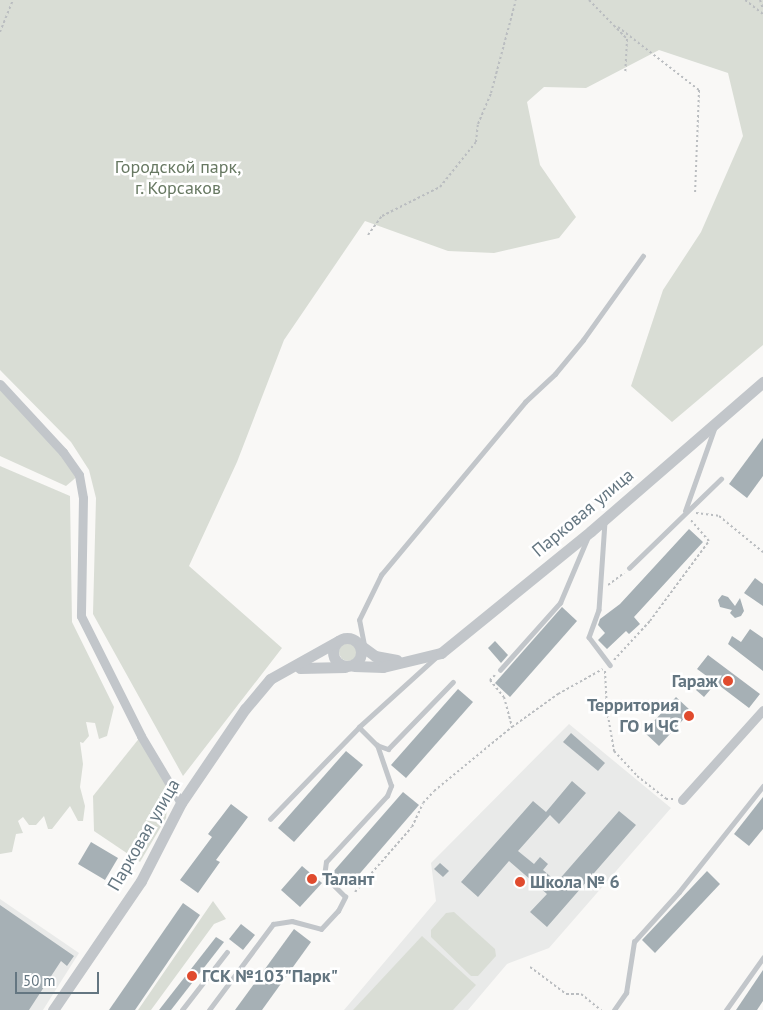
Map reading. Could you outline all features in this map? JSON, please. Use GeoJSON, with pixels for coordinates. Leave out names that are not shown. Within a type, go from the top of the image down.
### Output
{"type":"FeatureCollection","features":[{"type":"Feature","properties":{"kind":"street","name":"Парковая улица"},"geometry":{"type":"LineString","coordinates":[[270,679],[312,665],[383,667],[441,653],[591,530],[763,382]]}},
{"type":"Feature","properties":{"kind":"street"},"geometry":{"type":"LineString","coordinates":[[0,384],[63,452],[78,475],[83,498],[82,616],[141,736],[181,803]]}},
{"type":"Feature","properties":{"kind":"street"},"geometry":{"type":"LineString","coordinates":[[352,638],[362,646],[360,660],[350,666],[334,659],[334,646],[338,641],[352,638]]}},
{"type":"Feature","properties":{"kind":"street","name":"Парковая улица"},"geometry":{"type":"LineString","coordinates":[[53,1010],[141,881],[181,803],[245,709],[270,679],[338,641]]}},
{"type":"Feature","properties":{"kind":"street","name":"Парковая улица"},"geometry":{"type":"LineString","coordinates":[[362,646],[375,656],[388,660],[419,659]]}},
{"type":"Feature","properties":{"kind":"street"},"geometry":{"type":"LineString","coordinates":[[682,800],[763,710]]}},
{"type":"Feature","properties":{"kind":"lane"},"geometry":{"type":"LineString","coordinates":[[362,646],[359,620],[381,575],[513,416],[583,340],[643,256]]}},
{"type":"Feature","properties":{"kind":"lane"},"geometry":{"type":"LineString","coordinates":[[684,512],[716,423]]}},
{"type":"Feature","properties":{"kind":"lane"},"geometry":{"type":"LineString","coordinates":[[629,568],[684,512],[721,479]]}},
{"type":"Feature","properties":{"kind":"lane"},"geometry":{"type":"LineString","coordinates":[[605,516],[599,610],[589,637],[610,664]]}},
{"type":"Feature","properties":{"kind":"lane"},"geometry":{"type":"LineString","coordinates":[[500,670],[560,603],[591,530]]}},
{"type":"Feature","properties":{"kind":"lane"},"geometry":{"type":"LineString","coordinates":[[270,819],[359,727],[441,653]]}},
{"type":"Feature","properties":{"kind":"lane"},"geometry":{"type":"LineString","coordinates":[[377,745],[388,748],[453,682]]}},
{"type":"Feature","properties":{"kind":"lane"},"geometry":{"type":"LineString","coordinates":[[209,1010],[273,924],[292,920],[321,929],[338,911],[346,897],[324,876],[326,862],[387,796],[391,786],[377,745],[359,727]]}},
{"type":"Feature","properties":{"kind":"lane"},"geometry":{"type":"LineString","coordinates":[[614,1010],[626,993],[634,942],[679,892],[763,786]]}},
{"type":"Feature","properties":{"kind":"lane"},"geometry":{"type":"LineString","coordinates":[[182,1010],[227,952]]}},
{"type":"Feature","properties":{"kind":"lane"},"geometry":{"type":"LineString","coordinates":[[726,1010],[763,958]]}},
{"type":"Feature","properties":{"kind":"path"},"geometry":{"type":"LineString","coordinates":[[0,32],[13,0]]}},
{"type":"Feature","properties":{"kind":"path"},"geometry":{"type":"LineString","coordinates":[[368,235],[382,216],[440,186],[476,142],[478,124],[491,93],[516,0]]}},
{"type":"Feature","properties":{"kind":"path"},"geometry":{"type":"LineString","coordinates":[[589,0],[618,27],[699,90],[695,192]]}},
{"type":"Feature","properties":{"kind":"path"},"geometry":{"type":"LineString","coordinates":[[745,0],[763,14]]}},
{"type":"Feature","properties":{"kind":"path"},"geometry":{"type":"LineString","coordinates":[[760,0],[763,9]]}},
{"type":"Feature","properties":{"kind":"path"},"geometry":{"type":"LineString","coordinates":[[618,27],[627,39],[625,72]]}},
{"type":"Feature","properties":{"kind":"path"},"geometry":{"type":"LineString","coordinates":[[684,512],[719,516],[763,552]]}},
{"type":"Feature","properties":{"kind":"path"},"geometry":{"type":"LineString","coordinates":[[355,892],[412,827],[423,803],[434,791],[512,727],[558,694],[610,664],[650,621],[709,541],[684,512]]}},
{"type":"Feature","properties":{"kind":"path"},"geometry":{"type":"LineString","coordinates":[[599,592],[622,574]]}},
{"type":"Feature","properties":{"kind":"path"},"geometry":{"type":"LineString","coordinates":[[604,668],[607,710],[614,752],[637,776],[666,798],[682,800]]}},
{"type":"Feature","properties":{"kind":"path"},"geometry":{"type":"LineString","coordinates":[[500,670],[490,680],[504,697],[512,727]]}},
{"type":"Feature","properties":{"kind":"path"},"geometry":{"type":"LineString","coordinates":[[530,967],[566,994],[581,994],[602,1010]]}},
{"type":"Feature","properties":{"kind":"shaded area","name":"Школа № 6"},"geometry":{"type":"Polygon","coordinates":[[[569,724],[671,808],[549,948],[507,964],[468,1010],[344,1010],[436,901],[431,863],[569,724]]]}},
{"type":"Feature","properties":{"kind":"shaded area"},"geometry":{"type":"Polygon","coordinates":[[[0,899],[79,953],[43,1010],[0,1010],[0,899]]]}},
{"type":"Feature","properties":{"kind":"green space","name":"Городской парк, г. Корсаков"},"geometry":{"type":"Polygon","coordinates":[[[0,0],[763,0],[763,345],[672,422],[631,386],[663,290],[701,232],[743,136],[728,73],[659,50],[586,88],[544,87],[527,102],[540,165],[576,217],[559,238],[494,253],[448,251],[365,221],[284,340],[237,462],[189,566],[282,648],[183,776],[93,614],[96,498],[89,470],[71,442],[0,370],[0,0]]]}},
{"type":"Feature","properties":{"kind":"green space"},"geometry":{"type":"Polygon","coordinates":[[[0,384],[79,475],[66,486],[0,456],[0,384]]]}},
{"type":"Feature","properties":{"kind":"green space"},"geometry":{"type":"Polygon","coordinates":[[[0,466],[70,496],[72,622],[114,707],[107,736],[99,739],[95,723],[86,722],[89,736],[83,743],[80,742],[83,764],[80,787],[85,806],[83,821],[78,821],[70,806],[52,829],[48,829],[44,816],[36,825],[29,825],[23,817],[18,821],[23,833],[16,834],[12,852],[0,854],[0,466]]]}},
{"type":"Feature","properties":{"kind":"green space"},"geometry":{"type":"Polygon","coordinates":[[[348,643],[354,646],[357,652],[354,658],[348,661],[342,658],[339,652],[342,646],[348,643]]]}},
{"type":"Feature","properties":{"kind":"green space"},"geometry":{"type":"Polygon","coordinates":[[[141,736],[169,789],[166,818],[140,862],[94,831],[93,796],[141,736]]]}},
{"type":"Feature","properties":{"kind":"green space"},"geometry":{"type":"Polygon","coordinates":[[[213,901],[226,919],[214,924],[151,1010],[138,1010],[213,901]]]}},
{"type":"Feature","properties":{"kind":"green space"},"geometry":{"type":"Polygon","coordinates":[[[454,912],[495,949],[496,956],[478,976],[471,976],[431,937],[431,930],[446,913],[454,912]]]}},
{"type":"Feature","properties":{"kind":"green space"},"geometry":{"type":"Polygon","coordinates":[[[422,936],[476,985],[453,1010],[353,1010],[422,936]]]}},
{"type":"Feature","properties":{"kind":"building"},"geometry":{"type":"Polygon","coordinates":[[[763,438],[763,476],[747,498],[729,484],[763,438]]]}},
{"type":"Feature","properties":{"kind":"building"},"geometry":{"type":"Polygon","coordinates":[[[689,529],[703,542],[634,617],[640,624],[629,634],[626,631],[607,649],[598,640],[605,633],[598,625],[600,619],[620,604],[689,529]]]}},
{"type":"Feature","properties":{"kind":"building"},"geometry":{"type":"Polygon","coordinates":[[[755,578],[763,584],[763,606],[744,593],[755,578]]]}},
{"type":"Feature","properties":{"kind":"building"},"geometry":{"type":"Polygon","coordinates":[[[722,595],[728,597],[735,606],[740,598],[744,611],[741,616],[735,618],[730,613],[732,610],[720,607],[718,600],[722,595]]]}},
{"type":"Feature","properties":{"kind":"building"},"geometry":{"type":"Polygon","coordinates":[[[562,607],[577,621],[510,697],[495,683],[562,607]]]}},
{"type":"Feature","properties":{"kind":"building"},"geometry":{"type":"Polygon","coordinates":[[[750,629],[763,638],[763,671],[728,644],[732,636],[741,642],[750,629]]]}},
{"type":"Feature","properties":{"kind":"building"},"geometry":{"type":"Polygon","coordinates":[[[495,641],[508,655],[501,663],[488,648],[495,641]]]}},
{"type":"Feature","properties":{"kind":"building","name":"Гараж"},"geometry":{"type":"Polygon","coordinates":[[[708,655],[760,694],[749,708],[716,683],[704,697],[696,690],[708,677],[697,669],[708,655]]]}},
{"type":"Feature","properties":{"kind":"building"},"geometry":{"type":"Polygon","coordinates":[[[458,689],[473,702],[406,778],[391,765],[458,689]]]}},
{"type":"Feature","properties":{"kind":"building"},"geometry":{"type":"Polygon","coordinates":[[[676,697],[691,711],[659,746],[644,732],[676,697]]]}},
{"type":"Feature","properties":{"kind":"building"},"geometry":{"type":"Polygon","coordinates":[[[571,733],[605,763],[598,771],[563,742],[571,733]]]}},
{"type":"Feature","properties":{"kind":"building"},"geometry":{"type":"Polygon","coordinates":[[[346,751],[363,765],[294,842],[278,828],[346,751]]]}},
{"type":"Feature","properties":{"kind":"building"},"geometry":{"type":"Polygon","coordinates":[[[572,781],[586,793],[559,824],[550,815],[518,851],[534,864],[540,857],[548,864],[543,870],[557,882],[619,811],[636,825],[547,927],[530,912],[547,894],[509,861],[478,897],[461,882],[533,801],[546,812],[572,781]]]}},
{"type":"Feature","properties":{"kind":"building"},"geometry":{"type":"Polygon","coordinates":[[[403,792],[419,805],[349,886],[333,872],[403,792]]]}},
{"type":"Feature","properties":{"kind":"building"},"geometry":{"type":"Polygon","coordinates":[[[763,797],[763,829],[749,846],[734,834],[763,797]]]}},
{"type":"Feature","properties":{"kind":"building"},"geometry":{"type":"Polygon","coordinates":[[[231,804],[248,817],[216,860],[220,862],[198,893],[180,880],[212,837],[208,834],[231,804]]]}},
{"type":"Feature","properties":{"kind":"building"},"geometry":{"type":"Polygon","coordinates":[[[91,842],[118,858],[105,880],[78,864],[91,842]]]}},
{"type":"Feature","properties":{"kind":"building"},"geometry":{"type":"Polygon","coordinates":[[[440,863],[449,871],[443,877],[434,869],[440,863]]]}},
{"type":"Feature","properties":{"kind":"building"},"geometry":{"type":"Polygon","coordinates":[[[302,866],[322,883],[300,907],[281,890],[302,866]]]}},
{"type":"Feature","properties":{"kind":"building"},"geometry":{"type":"Polygon","coordinates":[[[707,871],[720,884],[655,953],[642,940],[707,871]]]}},
{"type":"Feature","properties":{"kind":"building"},"geometry":{"type":"Polygon","coordinates":[[[183,903],[200,915],[135,1010],[109,1010],[183,903]]]}},
{"type":"Feature","properties":{"kind":"building"},"geometry":{"type":"Polygon","coordinates":[[[0,905],[74,956],[67,966],[61,961],[29,1010],[0,1010],[0,905]]]}},
{"type":"Feature","properties":{"kind":"building"},"geometry":{"type":"Polygon","coordinates":[[[241,924],[255,935],[243,950],[229,939],[241,924]]]}},
{"type":"Feature","properties":{"kind":"building"},"geometry":{"type":"Polygon","coordinates":[[[294,929],[311,942],[262,1010],[235,1010],[294,929]]]}},
{"type":"Feature","properties":{"kind":"building","name":"ГСК №103\"Парк\""},"geometry":{"type":"Polygon","coordinates":[[[216,937],[224,942],[171,1010],[159,1010],[216,937]]]}},
{"type":"Feature","properties":{"kind":"building"},"geometry":{"type":"Polygon","coordinates":[[[763,970],[763,1001],[757,1010],[736,1010],[763,970]]]}},
{"type":"Feature","properties":{"kind":"place","name":"Гараж"},"geometry":{"type":"Point","coordinates":[728,681]}},
{"type":"Feature","properties":{"kind":"place","name":"Территория ГО и ЧС"},"geometry":{"type":"Point","coordinates":[689,716]}},
{"type":"Feature","properties":{"kind":"place","name":"Талант"},"geometry":{"type":"Point","coordinates":[312,879]}},
{"type":"Feature","properties":{"kind":"place","name":"Школа № 6"},"geometry":{"type":"Point","coordinates":[520,882]}},
{"type":"Feature","properties":{"kind":"place","name":"ГСК №103\"Парк\""},"geometry":{"type":"Point","coordinates":[192,976]}}]}
